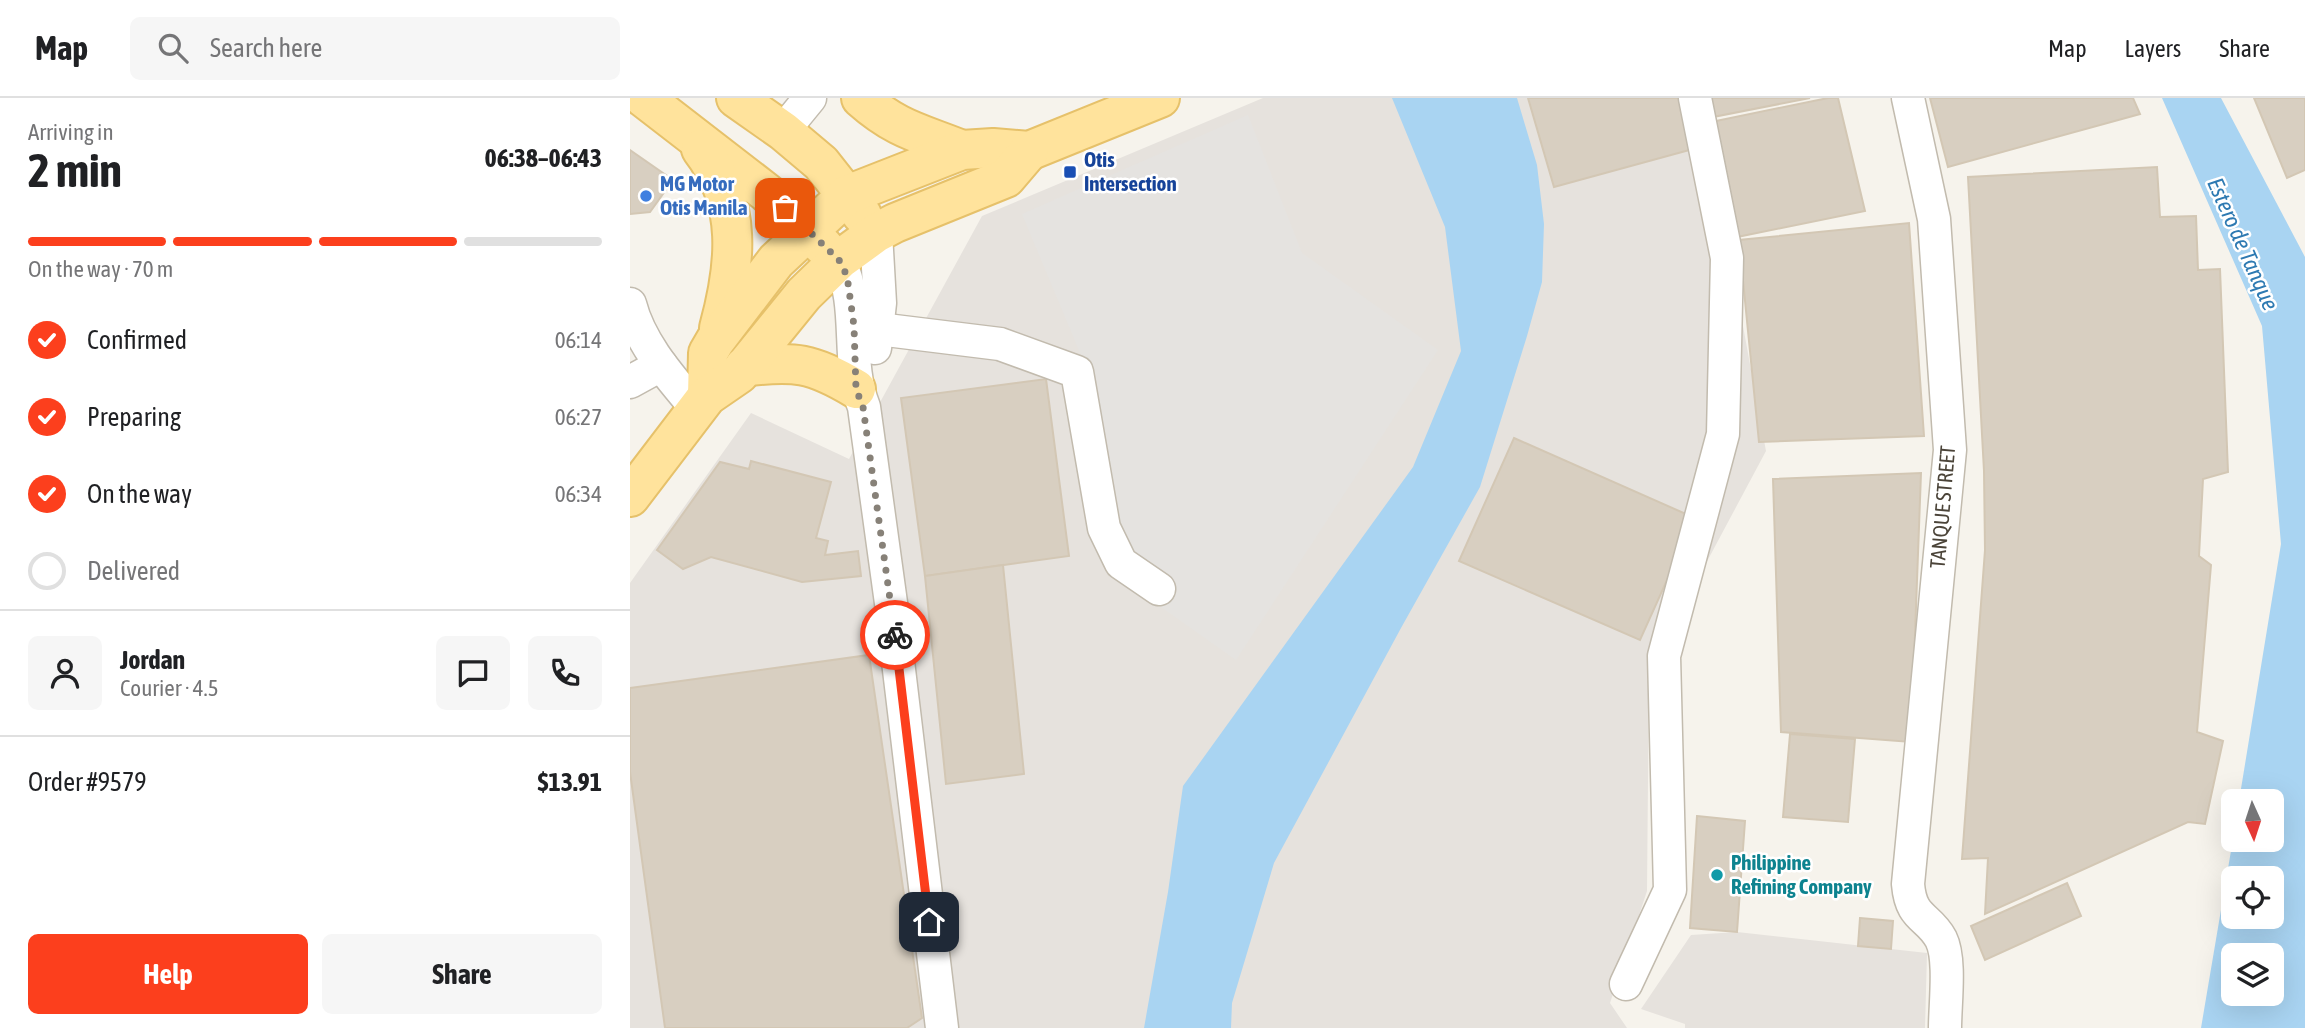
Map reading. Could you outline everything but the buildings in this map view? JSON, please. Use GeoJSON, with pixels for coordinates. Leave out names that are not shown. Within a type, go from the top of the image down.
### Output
{"type":"FeatureCollection","features":[{"type":"Feature","properties":{"kind":"main road"},"geometry":{"type":"LineString","coordinates":[[645,98],[785,208],[839,260]]}},
{"type":"Feature","properties":{"kind":"main road"},"geometry":{"type":"LineString","coordinates":[[736,98],[783,131],[821,163],[876,233]]}},
{"type":"Feature","properties":{"kind":"main road"},"geometry":{"type":"LineString","coordinates":[[861,98],[903,128],[962,150]]}},
{"type":"Feature","properties":{"kind":"main road"},"geometry":{"type":"LineString","coordinates":[[630,497],[702,403],[738,374],[804,294],[839,260],[876,233],[1006,178],[1030,151],[1121,106],[1160,98]]}},
{"type":"Feature","properties":{"kind":"main road"},"geometry":{"type":"LineString","coordinates":[[684,128],[716,168],[732,224],[731,273],[715,341]]}},
{"type":"Feature","properties":{"kind":"main road"},"geometry":{"type":"LineString","coordinates":[[702,403],[708,354],[715,341],[776,261],[847,195],[962,150],[993,148],[1030,151]]}},
{"type":"Feature","properties":{"kind":"main road"},"geometry":{"type":"LineString","coordinates":[[744,367],[780,362],[810,366],[832,374],[860,398]]}},
{"type":"Feature","properties":{"kind":"street"},"geometry":{"type":"LineString","coordinates":[[783,131],[810,98]]}},
{"type":"Feature","properties":{"kind":"street"},"geometry":{"type":"LineString","coordinates":[[1626,984],[1670,890],[1664,656],[1723,434],[1727,258],[1695,98]]}},
{"type":"Feature","properties":{"kind":"street","name":"TANQUE STREET"},"geometry":{"type":"LineString","coordinates":[[1908,98],[1934,219],[1950,450],[1908,884],[1909,899],[1918,916],[1940,936],[1945,950],[1945,1028]]}},
{"type":"Feature","properties":{"kind":"street"},"geometry":{"type":"LineString","coordinates":[[876,233],[880,281],[866,327],[860,398],[891,603],[942,1028]]}},
{"type":"Feature","properties":{"kind":"street"},"geometry":{"type":"LineString","coordinates":[[839,260],[866,327]]}},
{"type":"Feature","properties":{"kind":"street"},"geometry":{"type":"LineString","coordinates":[[630,304],[634,319],[661,365],[702,403]]}},
{"type":"Feature","properties":{"kind":"street"},"geometry":{"type":"LineString","coordinates":[[866,327],[1000,344],[1077,372],[1104,528],[1121,563],[1159,589]]}},
{"type":"Feature","properties":{"kind":"street"},"geometry":{"type":"LineString","coordinates":[[630,382],[661,365]]}},
{"type":"Feature","properties":{"kind":"shaded area"},"geometry":{"type":"Polygon","coordinates":[[[1263,98],[1701,98],[1766,451],[1649,670],[1647,891],[1610,1003],[1627,1028],[630,1028],[630,583],[751,413],[849,459],[982,216],[1263,98]]]}},
{"type":"Feature","properties":{"kind":"shaded area"},"geometry":{"type":"Polygon","coordinates":[[[1248,115],[1302,253],[1438,350],[1236,660],[1110,571],[1093,384],[1022,214],[1248,115]]]}},
{"type":"Feature","properties":{"kind":"shaded area"},"geometry":{"type":"Polygon","coordinates":[[[1737,932],[1927,953],[1925,1028],[1685,1028],[1685,1024],[1641,1009],[1691,935],[1737,932]]]}},
{"type":"Feature","properties":{"kind":"water"},"geometry":{"type":"Polygon","coordinates":[[[1392,98],[1517,98],[1537,165],[1544,224],[1542,282],[1480,487],[1274,863],[1232,1003],[1231,1028],[1144,1028],[1183,786],[1413,467],[1461,351],[1445,227],[1392,98]]]}},
{"type":"Feature","properties":{"kind":"water","name":"Estero de Tanque"},"geometry":{"type":"Polygon","coordinates":[[[2162,98],[2221,98],[2305,257],[2305,1028],[2201,1028],[2221,910],[2221,929],[2284,929],[2284,866],[2228,866],[2231,852],[2284,852],[2284,789],[2241,789],[2281,544],[2262,326],[2162,98]]]}},
{"type":"Feature","properties":{"kind":"way so far"},"geometry":{"type":"LineString","coordinates":[[785,208],[839,260],[847,276],[854,326],[856,389],[863,407],[895,635]]}},
{"type":"Feature","properties":{"kind":"place","name":"Otis Intersection"},"geometry":{"type":"Point","coordinates":[1070,172]}},
{"type":"Feature","properties":{"kind":"place","name":"MG Motor Otis Manila"},"geometry":{"type":"Point","coordinates":[646,196]}},
{"type":"Feature","properties":{"kind":"place","name":"Philippine Refining Company"},"geometry":{"type":"Point","coordinates":[1717,875]}},
{"type":"Feature","properties":{"kind":"route"},"geometry":{"type":"LineString","coordinates":[[895,635],[929,922]]}}]}
